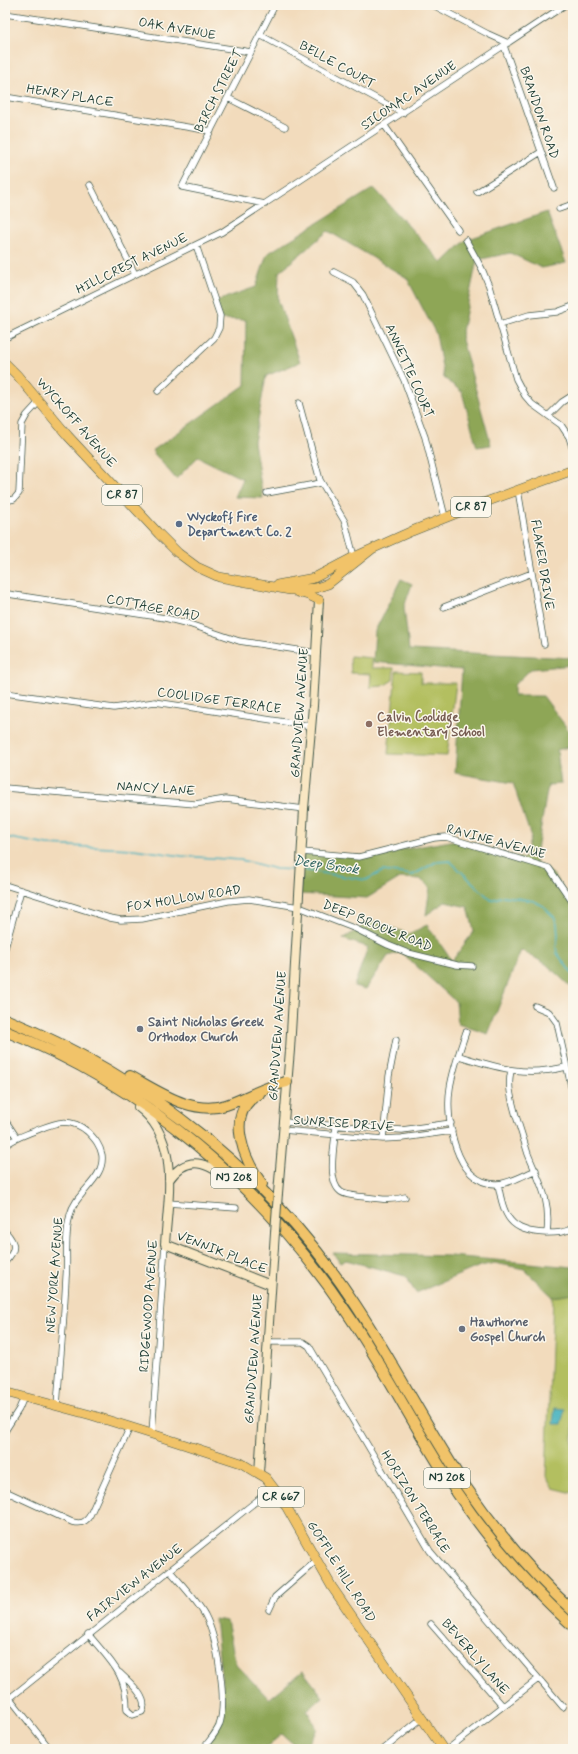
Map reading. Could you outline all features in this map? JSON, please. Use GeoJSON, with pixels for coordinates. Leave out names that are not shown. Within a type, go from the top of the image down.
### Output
{"type":"FeatureCollection","features":[{"type":"Feature","properties":{"kind":"highway","name":"NJ 208"},"geometry":{"type":"LineString","coordinates":[[5,1019],[67,1047],[134,1085],[182,1120],[226,1155],[283,1211],[321,1256],[355,1303],[477,1502],[525,1563],[573,1611]]}},
{"type":"Feature","properties":{"kind":"highway","name":"NJ 208"},"geometry":{"type":"LineString","coordinates":[[5,1031],[45,1049],[95,1075],[145,1106],[191,1140],[232,1176],[274,1217],[312,1263],[346,1311],[436,1459],[468,1508],[517,1570],[573,1626]]}},
{"type":"Feature","properties":{"kind":"highway"},"geometry":{"type":"LineString","coordinates":[[67,1047],[126,1074],[178,1101],[190,1105],[210,1107],[224,1105],[274,1084],[287,1082]]}},
{"type":"Feature","properties":{"kind":"highway"},"geometry":{"type":"LineString","coordinates":[[283,1211],[257,1176],[246,1157],[240,1137],[240,1123],[244,1109],[256,1096],[287,1082]]}},
{"type":"Feature","properties":{"kind":"main road","name":"WYCKOFF AVENUE"},"geometry":{"type":"LineString","coordinates":[[5,363],[18,375],[39,402],[159,534],[187,561],[202,570],[219,577],[290,590],[316,588],[328,584],[372,549]]}},
{"type":"Feature","properties":{"kind":"main road","name":"WYCKOFF AVENUE"},"geometry":{"type":"LineString","coordinates":[[266,586],[292,584],[314,578],[354,557],[445,517],[573,470]]}},
{"type":"Feature","properties":{"kind":"main road"},"geometry":{"type":"LineString","coordinates":[[314,578],[319,600]]}},
{"type":"Feature","properties":{"kind":"main road"},"geometry":{"type":"LineString","coordinates":[[290,590],[319,600]]}},
{"type":"Feature","properties":{"kind":"main road","name":"GOFFLE HILL ROAD"},"geometry":{"type":"LineString","coordinates":[[5,1392],[152,1434],[241,1463],[259,1473],[274,1486],[332,1587],[443,1749]]}},
{"type":"Feature","properties":{"kind":"street","name":"BIRCH STREET"},"geometry":{"type":"LineString","coordinates":[[265,204],[182,186],[275,5]]}},
{"type":"Feature","properties":{"kind":"street"},"geometry":{"type":"LineString","coordinates":[[433,5],[506,44]]}},
{"type":"Feature","properties":{"kind":"street","name":"SICOMAC AVENUE"},"geometry":{"type":"LineString","coordinates":[[265,204],[385,126],[565,5]]}},
{"type":"Feature","properties":{"kind":"street","name":"OAK AVENUE"},"geometry":{"type":"LineString","coordinates":[[5,14],[251,52]]}},
{"type":"Feature","properties":{"kind":"street","name":"BELLE COURT"},"geometry":{"type":"LineString","coordinates":[[260,35],[403,113]]}},
{"type":"Feature","properties":{"kind":"street","name":"BRANDON ROAD"},"geometry":{"type":"LineString","coordinates":[[506,44],[554,188]]}},
{"type":"Feature","properties":{"kind":"street","name":"HENRY PLACE"},"geometry":{"type":"LineString","coordinates":[[5,97],[211,131]]}},
{"type":"Feature","properties":{"kind":"street"},"geometry":{"type":"LineString","coordinates":[[228,98],[286,127]]}},
{"type":"Feature","properties":{"kind":"street"},"geometry":{"type":"LineString","coordinates":[[385,126],[458,230]]}},
{"type":"Feature","properties":{"kind":"street"},"geometry":{"type":"LineString","coordinates":[[477,192],[541,152]]}},
{"type":"Feature","properties":{"kind":"street"},"geometry":{"type":"LineString","coordinates":[[90,185],[135,274]]}},
{"type":"Feature","properties":{"kind":"street","name":"HILLCREST AVENUE"},"geometry":{"type":"LineString","coordinates":[[5,338],[222,232],[265,204]]}},
{"type":"Feature","properties":{"kind":"street"},"geometry":{"type":"LineString","coordinates":[[559,209],[573,204]]}},
{"type":"Feature","properties":{"kind":"street"},"geometry":{"type":"LineString","coordinates":[[466,240],[484,275],[520,388],[532,404],[549,415],[565,430],[573,450]]}},
{"type":"Feature","properties":{"kind":"street"},"geometry":{"type":"LineString","coordinates":[[158,391],[214,338],[219,328],[220,316],[196,245]]}},
{"type":"Feature","properties":{"kind":"street","name":"ANNETTE COURT"},"geometry":{"type":"LineString","coordinates":[[334,272],[353,282],[363,295],[406,386],[425,437],[445,517]]}},
{"type":"Feature","properties":{"kind":"street"},"geometry":{"type":"LineString","coordinates":[[500,324],[529,315],[557,312],[573,306]]}},
{"type":"Feature","properties":{"kind":"street"},"geometry":{"type":"LineString","coordinates":[[549,415],[562,402],[573,395]]}},
{"type":"Feature","properties":{"kind":"street"},"geometry":{"type":"LineString","coordinates":[[5,501],[14,499],[19,493],[22,424],[27,415],[39,402]]}},
{"type":"Feature","properties":{"kind":"street"},"geometry":{"type":"LineString","coordinates":[[299,403],[321,483],[345,522],[354,557]]}},
{"type":"Feature","properties":{"kind":"street"},"geometry":{"type":"LineString","coordinates":[[267,493],[321,483]]}},
{"type":"Feature","properties":{"kind":"street","name":"FLAKER DRIVE"},"geometry":{"type":"LineString","coordinates":[[518,490],[544,644]]}},
{"type":"Feature","properties":{"kind":"street"},"geometry":{"type":"LineString","coordinates":[[444,607],[532,573]]}},
{"type":"Feature","properties":{"kind":"street","name":"COTTAGE ROAD"},"geometry":{"type":"LineString","coordinates":[[8,594],[165,618],[189,624],[239,641],[316,652]]}},
{"type":"Feature","properties":{"kind":"street","name":"GRANDVIEW AVENUE"},"geometry":{"type":"LineString","coordinates":[[259,1473],[319,600]]}},
{"type":"Feature","properties":{"kind":"street","name":"COOLIDGE TERRACE"},"geometry":{"type":"LineString","coordinates":[[5,693],[114,708],[155,702],[311,726]]}},
{"type":"Feature","properties":{"kind":"street","name":"NANCY LANE"},"geometry":{"type":"LineString","coordinates":[[5,788],[195,804],[226,799],[304,809]]}},
{"type":"Feature","properties":{"kind":"street","name":"RAVINE AVENUE"},"geometry":{"type":"LineString","coordinates":[[302,852],[359,857],[434,838],[446,838],[549,868],[573,903]]}},
{"type":"Feature","properties":{"kind":"street","name":"FOX HOLLOW ROAD"},"geometry":{"type":"LineString","coordinates":[[5,885],[110,918],[121,920],[142,919],[239,899],[299,907]]}},
{"type":"Feature","properties":{"kind":"street"},"geometry":{"type":"LineString","coordinates":[[5,948],[21,890]]}},
{"type":"Feature","properties":{"kind":"street","name":"DEEP BROOK ROAD"},"geometry":{"type":"LineString","coordinates":[[299,907],[356,929],[408,953],[457,965],[472,966]]}},
{"type":"Feature","properties":{"kind":"street"},"geometry":{"type":"LineString","coordinates":[[535,1006],[543,1008],[549,1012],[557,1023],[573,1095]]}},
{"type":"Feature","properties":{"kind":"street"},"geometry":{"type":"LineString","coordinates":[[466,1032],[450,1087],[448,1112],[458,1155],[469,1171],[482,1181],[498,1184],[536,1170]]}},
{"type":"Feature","properties":{"kind":"street"},"geometry":{"type":"LineString","coordinates":[[383,1139],[388,1082],[396,1040]]}},
{"type":"Feature","properties":{"kind":"street"},"geometry":{"type":"LineString","coordinates":[[458,1056],[511,1071],[534,1072],[566,1067]]}},
{"type":"Feature","properties":{"kind":"street"},"geometry":{"type":"LineString","coordinates":[[511,1071],[508,1082],[513,1104],[529,1155],[546,1199],[548,1222],[547,1233]]}},
{"type":"Feature","properties":{"kind":"street","name":"RIDGEWOOD AVENUE"},"geometry":{"type":"LineString","coordinates":[[95,1075],[144,1111],[158,1126],[166,1146],[169,1180],[168,1203],[152,1434]]}},
{"type":"Feature","properties":{"kind":"street"},"geometry":{"type":"LineString","coordinates":[[5,1120],[17,1138]]}},
{"type":"Feature","properties":{"kind":"street","name":"NEW YORK AVENUE"},"geometry":{"type":"LineString","coordinates":[[5,1146],[17,1138],[58,1122],[70,1122],[81,1127],[93,1137],[102,1155],[98,1174],[76,1200],[68,1223],[66,1277],[57,1406]]}},
{"type":"Feature","properties":{"kind":"street","name":"SUNRISE DRIVE"},"geometry":{"type":"LineString","coordinates":[[283,1126],[336,1126],[402,1130],[451,1124]]}},
{"type":"Feature","properties":{"kind":"street","name":"SUNRISE DRIVE"},"geometry":{"type":"LineString","coordinates":[[283,1126],[335,1135],[383,1139],[409,1138],[452,1131]]}},
{"type":"Feature","properties":{"kind":"street"},"geometry":{"type":"LineString","coordinates":[[336,1126],[332,1174],[335,1184],[341,1192],[354,1196],[388,1200],[405,1197]]}},
{"type":"Feature","properties":{"kind":"street"},"geometry":{"type":"LineString","coordinates":[[169,1180],[176,1171],[186,1165],[193,1163],[205,1164],[223,1175],[274,1217]]}},
{"type":"Feature","properties":{"kind":"street"},"geometry":{"type":"LineString","coordinates":[[498,1184],[502,1208],[515,1226],[529,1232],[547,1233],[567,1232],[573,1228]]}},
{"type":"Feature","properties":{"kind":"street"},"geometry":{"type":"LineString","coordinates":[[168,1203],[236,1208]]}},
{"type":"Feature","properties":{"kind":"street"},"geometry":{"type":"LineString","coordinates":[[5,1231],[12,1238],[14,1246],[10,1256],[5,1262]]}},
{"type":"Feature","properties":{"kind":"street","name":"VENNIK PLACE"},"geometry":{"type":"LineString","coordinates":[[165,1244],[271,1284]]}},
{"type":"Feature","properties":{"kind":"street","name":"HORIZON TERRACE"},"geometry":{"type":"LineString","coordinates":[[267,1342],[303,1342],[309,1346],[430,1551],[563,1707]]}},
{"type":"Feature","properties":{"kind":"street"},"geometry":{"type":"LineString","coordinates":[[5,1431],[19,1409],[24,1397]]}},
{"type":"Feature","properties":{"kind":"street"},"geometry":{"type":"LineString","coordinates":[[5,1499],[6,1492],[77,1524],[86,1521],[90,1516],[130,1427]]}},
{"type":"Feature","properties":{"kind":"street","name":"FAIRVIEW AVENUE"},"geometry":{"type":"LineString","coordinates":[[10,1698],[274,1486]]}},
{"type":"Feature","properties":{"kind":"street"},"geometry":{"type":"LineString","coordinates":[[269,1610],[275,1597],[316,1561]]}},
{"type":"Feature","properties":{"kind":"street"},"geometry":{"type":"LineString","coordinates":[[170,1571],[201,1610],[210,1625],[214,1639],[223,1709],[216,1732],[203,1749]]}},
{"type":"Feature","properties":{"kind":"street","name":"BEVERLY LANE"},"geometry":{"type":"LineString","coordinates":[[431,1624],[503,1706]]}},
{"type":"Feature","properties":{"kind":"street"},"geometry":{"type":"LineString","coordinates":[[88,1634],[120,1673],[134,1687],[144,1703],[142,1712],[133,1715],[127,1710],[126,1686],[120,1673]]}},
{"type":"Feature","properties":{"kind":"street"},"geometry":{"type":"LineString","coordinates":[[448,1749],[538,1679]]}},
{"type":"Feature","properties":{"kind":"street"},"geometry":{"type":"LineString","coordinates":[[5,1692],[50,1749]]}},
{"type":"Feature","properties":{"kind":"street"},"geometry":{"type":"LineString","coordinates":[[384,1749],[422,1718]]}},
{"type":"Feature","properties":{"kind":"green space"},"geometry":{"type":"Polygon","coordinates":[[[374,188],[442,263],[466,240],[547,212],[566,263],[542,268],[510,253],[477,260],[461,336],[491,445],[477,447],[462,392],[444,378],[436,334],[407,278],[328,231],[279,272],[278,300],[300,362],[266,376],[254,442],[263,498],[235,497],[243,479],[198,457],[176,479],[152,451],[245,385],[246,320],[221,319],[216,301],[256,287],[267,254],[374,188]]]}},
{"type":"Feature","properties":{"kind":"green space"},"geometry":{"type":"Polygon","coordinates":[[[401,579],[412,584],[404,607],[409,650],[573,658],[573,665],[531,669],[514,685],[514,696],[543,696],[573,736],[573,746],[557,750],[561,784],[548,785],[535,862],[554,875],[573,906],[573,989],[546,964],[521,950],[488,1034],[458,1024],[456,1002],[401,952],[388,956],[366,989],[354,986],[368,947],[343,939],[372,920],[409,934],[427,925],[452,961],[474,931],[468,907],[445,902],[426,915],[430,887],[420,879],[400,878],[367,898],[300,894],[303,853],[366,856],[456,840],[524,859],[531,837],[513,783],[455,773],[462,670],[373,662],[375,631],[401,579]]]}},
{"type":"Feature","properties":{"kind":"green space"},"geometry":{"type":"Polygon","coordinates":[[[350,656],[372,658],[372,668],[394,668],[393,680],[383,686],[370,687],[371,674],[351,673],[350,656]]]}},
{"type":"Feature","properties":{"kind":"green space"},"geometry":{"type":"Polygon","coordinates":[[[396,671],[421,672],[421,683],[456,683],[447,756],[388,754],[396,671]]]}},
{"type":"Feature","properties":{"kind":"green space"},"geometry":{"type":"Polygon","coordinates":[[[333,1253],[450,1256],[573,1267],[573,1294],[553,1297],[524,1269],[495,1263],[480,1266],[416,1293],[405,1276],[346,1260],[340,1263],[333,1253]]]}},
{"type":"Feature","properties":{"kind":"green space"},"geometry":{"type":"Polygon","coordinates":[[[573,1294],[573,1493],[553,1488],[546,1476],[553,1297],[573,1294]]]}},
{"type":"Feature","properties":{"kind":"green space"},"geometry":{"type":"Polygon","coordinates":[[[215,1619],[227,1621],[236,1664],[269,1699],[303,1671],[323,1697],[307,1710],[317,1729],[305,1749],[299,1749],[282,1734],[264,1749],[207,1749],[206,1746],[224,1702],[215,1619]]]}},
{"type":"Feature","properties":{"kind":"water"},"geometry":{"type":"Polygon","coordinates":[[[555,1408],[565,1409],[561,1424],[553,1424],[555,1408]]]}},
{"type":"Feature","properties":{"kind":"waterway","name":"Deep Brook"},"geometry":{"type":"LineString","coordinates":[[5,837],[47,845],[134,849],[182,856],[241,860],[276,869],[298,870]]}},
{"type":"Feature","properties":{"kind":"waterway","name":"Deep Brook"},"geometry":{"type":"LineString","coordinates":[[304,870],[366,880],[383,871],[413,875],[436,862],[450,861],[491,900],[504,896],[534,901],[543,906],[554,917],[557,924],[557,953],[573,975]]}},
{"type":"Feature","properties":{"kind":"place","name":"Wyckoff Fire Department Co. 2"},"geometry":{"type":"Point","coordinates":[179,524]}},
{"type":"Feature","properties":{"kind":"place","name":"Calvin Coolidge Elementary School"},"geometry":{"type":"Point","coordinates":[369,724]}},
{"type":"Feature","properties":{"kind":"place","name":"Saint Nicholas Greek Orthodox Church"},"geometry":{"type":"Point","coordinates":[140,1029]}},
{"type":"Feature","properties":{"kind":"place","name":"Hawthorne Gospel Church"},"geometry":{"type":"Point","coordinates":[462,1329]}}]}
